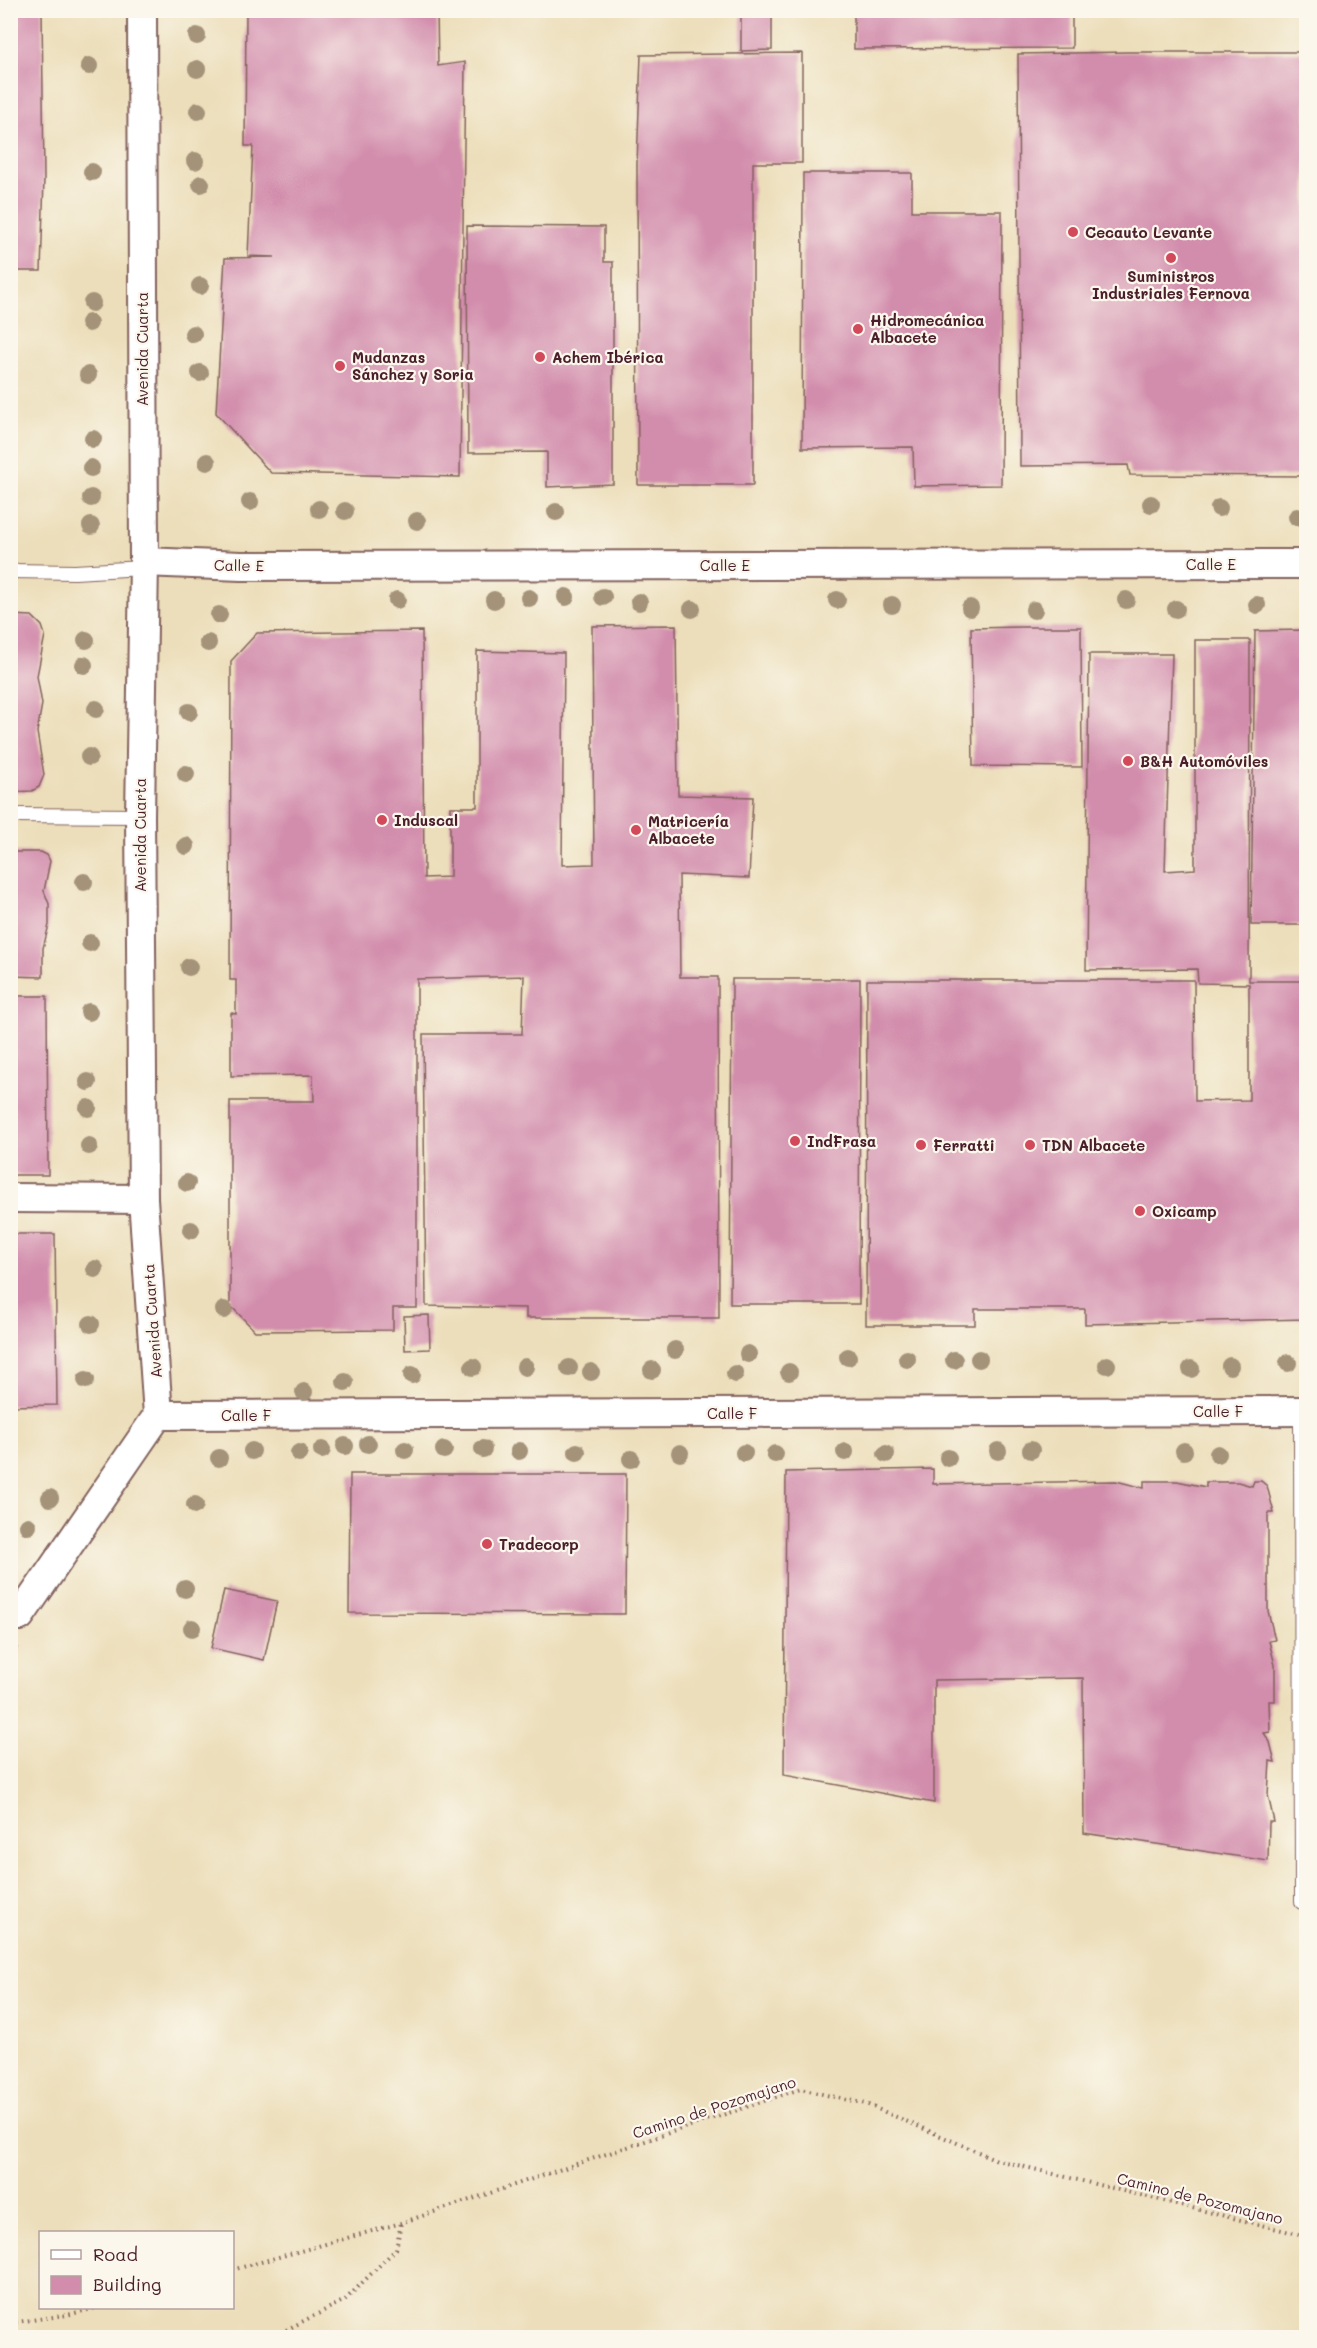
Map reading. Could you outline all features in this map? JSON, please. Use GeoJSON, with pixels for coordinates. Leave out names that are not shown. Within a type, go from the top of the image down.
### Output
{"type":"FeatureCollection","features":[{"type":"Feature","properties":{"kind":"street","name":"Avenida Cuarta"},"geometry":{"type":"LineString","coordinates":[[142,10],[143,565],[140,816],[144,1199],[158,1415]]}},
{"type":"Feature","properties":{"kind":"street","name":"Calle E"},"geometry":{"type":"LineString","coordinates":[[143,565],[1306,564]]}},
{"type":"Feature","properties":{"kind":"street"},"geometry":{"type":"LineString","coordinates":[[10,1198],[144,1199]]}},
{"type":"Feature","properties":{"kind":"street","name":"Calle F"},"geometry":{"type":"LineString","coordinates":[[158,1415],[1304,1411]]}},
{"type":"Feature","properties":{"kind":"street"},"geometry":{"type":"LineString","coordinates":[[20,1616],[158,1415]]}},
{"type":"Feature","properties":{"kind":"lane"},"geometry":{"type":"LineString","coordinates":[[10,571],[75,572],[143,565]]}},
{"type":"Feature","properties":{"kind":"lane"},"geometry":{"type":"LineString","coordinates":[[10,815],[140,816]]}},
{"type":"Feature","properties":{"kind":"lane"},"geometry":{"type":"LineString","coordinates":[[1304,1411],[1302,1902],[1306,1903]]}},
{"type":"Feature","properties":{"kind":"path","name":"Camino de Pozomajano"},"geometry":{"type":"LineString","coordinates":[[234,2269],[401,2223],[800,2089],[866,2104],[997,2160],[1306,2236]]}},
{"type":"Feature","properties":{"kind":"path"},"geometry":{"type":"LineString","coordinates":[[270,2337],[345,2300],[396,2249],[401,2223]]}},
{"type":"Feature","properties":{"kind":"path"},"geometry":{"type":"LineString","coordinates":[[10,2323],[67,2315],[89,2309]]}},
{"type":"Feature","properties":{"kind":"building"},"geometry":{"type":"Polygon","coordinates":[[[10,10],[42,10],[44,179],[41,271],[10,271],[10,10]]]}},
{"type":"Feature","properties":{"kind":"building"},"geometry":{"type":"Polygon","coordinates":[[[246,10],[437,10],[438,66],[465,62],[460,477],[271,473],[216,413],[225,258],[275,257],[248,256],[253,146],[245,146],[246,10]]]}},
{"type":"Feature","properties":{"kind":"building"},"geometry":{"type":"Polygon","coordinates":[[[741,10],[772,10],[772,50],[741,51],[741,10]]]}},
{"type":"Feature","properties":{"kind":"building"},"geometry":{"type":"Polygon","coordinates":[[[854,10],[1072,12],[1072,48],[854,49],[854,10]]]}},
{"type":"Feature","properties":{"kind":"building"},"geometry":{"type":"Polygon","coordinates":[[[1306,52],[1306,476],[1130,475],[1128,465],[1020,466],[1018,54],[1306,52]]]}},
{"type":"Feature","properties":{"kind":"building"},"geometry":{"type":"Polygon","coordinates":[[[802,53],[802,163],[753,163],[753,485],[638,485],[637,164],[641,55],[802,53]]]}},
{"type":"Feature","properties":{"kind":"building"},"geometry":{"type":"Polygon","coordinates":[[[803,173],[912,173],[912,211],[1002,211],[1001,485],[914,486],[913,447],[802,448],[803,173]]]}},
{"type":"Feature","properties":{"kind":"building","name":"Achem Ibérica"},"geometry":{"type":"Polygon","coordinates":[[[467,226],[604,227],[604,262],[613,262],[613,484],[547,487],[547,452],[468,453],[467,226]]]}},
{"type":"Feature","properties":{"kind":"building"},"geometry":{"type":"Polygon","coordinates":[[[10,615],[32,616],[42,626],[45,635],[37,676],[42,704],[37,732],[44,775],[39,787],[32,791],[10,792],[10,615]]]}},
{"type":"Feature","properties":{"kind":"building"},"geometry":{"type":"Polygon","coordinates":[[[676,625],[678,795],[753,797],[749,878],[679,875],[680,977],[718,977],[719,1318],[526,1318],[526,1308],[426,1306],[423,1034],[522,1034],[524,976],[417,979],[417,1308],[393,1308],[393,1330],[255,1331],[230,1305],[230,1101],[314,1101],[313,1075],[231,1076],[231,1013],[236,1014],[236,980],[230,980],[231,661],[257,633],[422,631],[424,878],[450,877],[450,807],[477,807],[477,651],[564,653],[562,865],[594,864],[592,626],[676,625]]]}},
{"type":"Feature","properties":{"kind":"building"},"geometry":{"type":"Polygon","coordinates":[[[1081,627],[1082,767],[973,766],[971,628],[1081,627]]]}},
{"type":"Feature","properties":{"kind":"building"},"geometry":{"type":"Polygon","coordinates":[[[1306,630],[1306,925],[1251,925],[1255,631],[1306,630]]]}},
{"type":"Feature","properties":{"kind":"building"},"geometry":{"type":"Polygon","coordinates":[[[1195,640],[1250,640],[1249,981],[1306,981],[1306,1319],[1085,1324],[1085,1309],[975,1309],[975,1325],[866,1325],[867,980],[1194,980],[1195,1101],[1249,1100],[1249,984],[1198,983],[1197,969],[1086,970],[1089,654],[1172,654],[1165,871],[1195,869],[1195,640]]]}},
{"type":"Feature","properties":{"kind":"building"},"geometry":{"type":"Polygon","coordinates":[[[10,852],[41,852],[47,855],[50,861],[44,891],[49,904],[49,925],[43,948],[43,977],[10,976],[10,852]]]}},
{"type":"Feature","properties":{"kind":"building","name":"IndFrasa"},"geometry":{"type":"Polygon","coordinates":[[[732,979],[860,979],[859,1304],[730,1304],[732,979]]]}},
{"type":"Feature","properties":{"kind":"building"},"geometry":{"type":"Polygon","coordinates":[[[10,996],[47,996],[48,1175],[10,1175],[10,996]]]}},
{"type":"Feature","properties":{"kind":"building"},"geometry":{"type":"Polygon","coordinates":[[[10,1234],[55,1234],[57,1405],[10,1406],[10,1234]]]}},
{"type":"Feature","properties":{"kind":"building"},"geometry":{"type":"Polygon","coordinates":[[[429,1315],[430,1349],[405,1350],[404,1316],[429,1315]]]}},
{"type":"Feature","properties":{"kind":"building"},"geometry":{"type":"Polygon","coordinates":[[[933,1469],[933,1484],[1116,1481],[1144,1488],[1144,1481],[1177,1481],[1206,1487],[1206,1482],[1238,1482],[1252,1486],[1254,1481],[1261,1481],[1267,1486],[1274,1513],[1268,1513],[1268,1611],[1275,1640],[1269,1641],[1275,1665],[1275,1701],[1269,1701],[1270,1732],[1264,1733],[1270,1742],[1275,1762],[1270,1761],[1268,1795],[1274,1822],[1269,1822],[1268,1861],[1084,1833],[1083,1678],[934,1680],[934,1803],[784,1775],[786,1472],[933,1469]]]}},
{"type":"Feature","properties":{"kind":"building","name":"Tradecorp"},"geometry":{"type":"Polygon","coordinates":[[[350,1474],[626,1474],[625,1614],[349,1613],[350,1474]]]}},
{"type":"Feature","properties":{"kind":"building"},"geometry":{"type":"Polygon","coordinates":[[[224,1590],[277,1601],[264,1660],[211,1648],[224,1590]]]}},
{"type":"Feature","properties":{"kind":"place","name":"Cecauto Levante"},"geometry":{"type":"Point","coordinates":[1073,232]}},
{"type":"Feature","properties":{"kind":"place","name":"Suministros Industriales Fernova"},"geometry":{"type":"Point","coordinates":[1171,258]}},
{"type":"Feature","properties":{"kind":"place","name":"Hidromecánica Albacete"},"geometry":{"type":"Point","coordinates":[858,329]}},
{"type":"Feature","properties":{"kind":"place","name":"Achem Ibérica"},"geometry":{"type":"Point","coordinates":[540,357]}},
{"type":"Feature","properties":{"kind":"place","name":"Mudanzas Sánchez y Soria"},"geometry":{"type":"Point","coordinates":[340,366]}},
{"type":"Feature","properties":{"kind":"place","name":"B&H Automóviles"},"geometry":{"type":"Point","coordinates":[1128,761]}},
{"type":"Feature","properties":{"kind":"place","name":"Induscal"},"geometry":{"type":"Point","coordinates":[382,820]}},
{"type":"Feature","properties":{"kind":"place","name":"Matricería Albacete"},"geometry":{"type":"Point","coordinates":[636,830]}},
{"type":"Feature","properties":{"kind":"place","name":"IndFrasa"},"geometry":{"type":"Point","coordinates":[795,1141]}},
{"type":"Feature","properties":{"kind":"place","name":"Ferratti"},"geometry":{"type":"Point","coordinates":[921,1145]}},
{"type":"Feature","properties":{"kind":"place","name":"TDN Albacete"},"geometry":{"type":"Point","coordinates":[1030,1145]}},
{"type":"Feature","properties":{"kind":"place","name":"Oxicamp"},"geometry":{"type":"Point","coordinates":[1140,1211]}},
{"type":"Feature","properties":{"kind":"place","name":"Tradecorp"},"geometry":{"type":"Point","coordinates":[487,1544]}}]}
